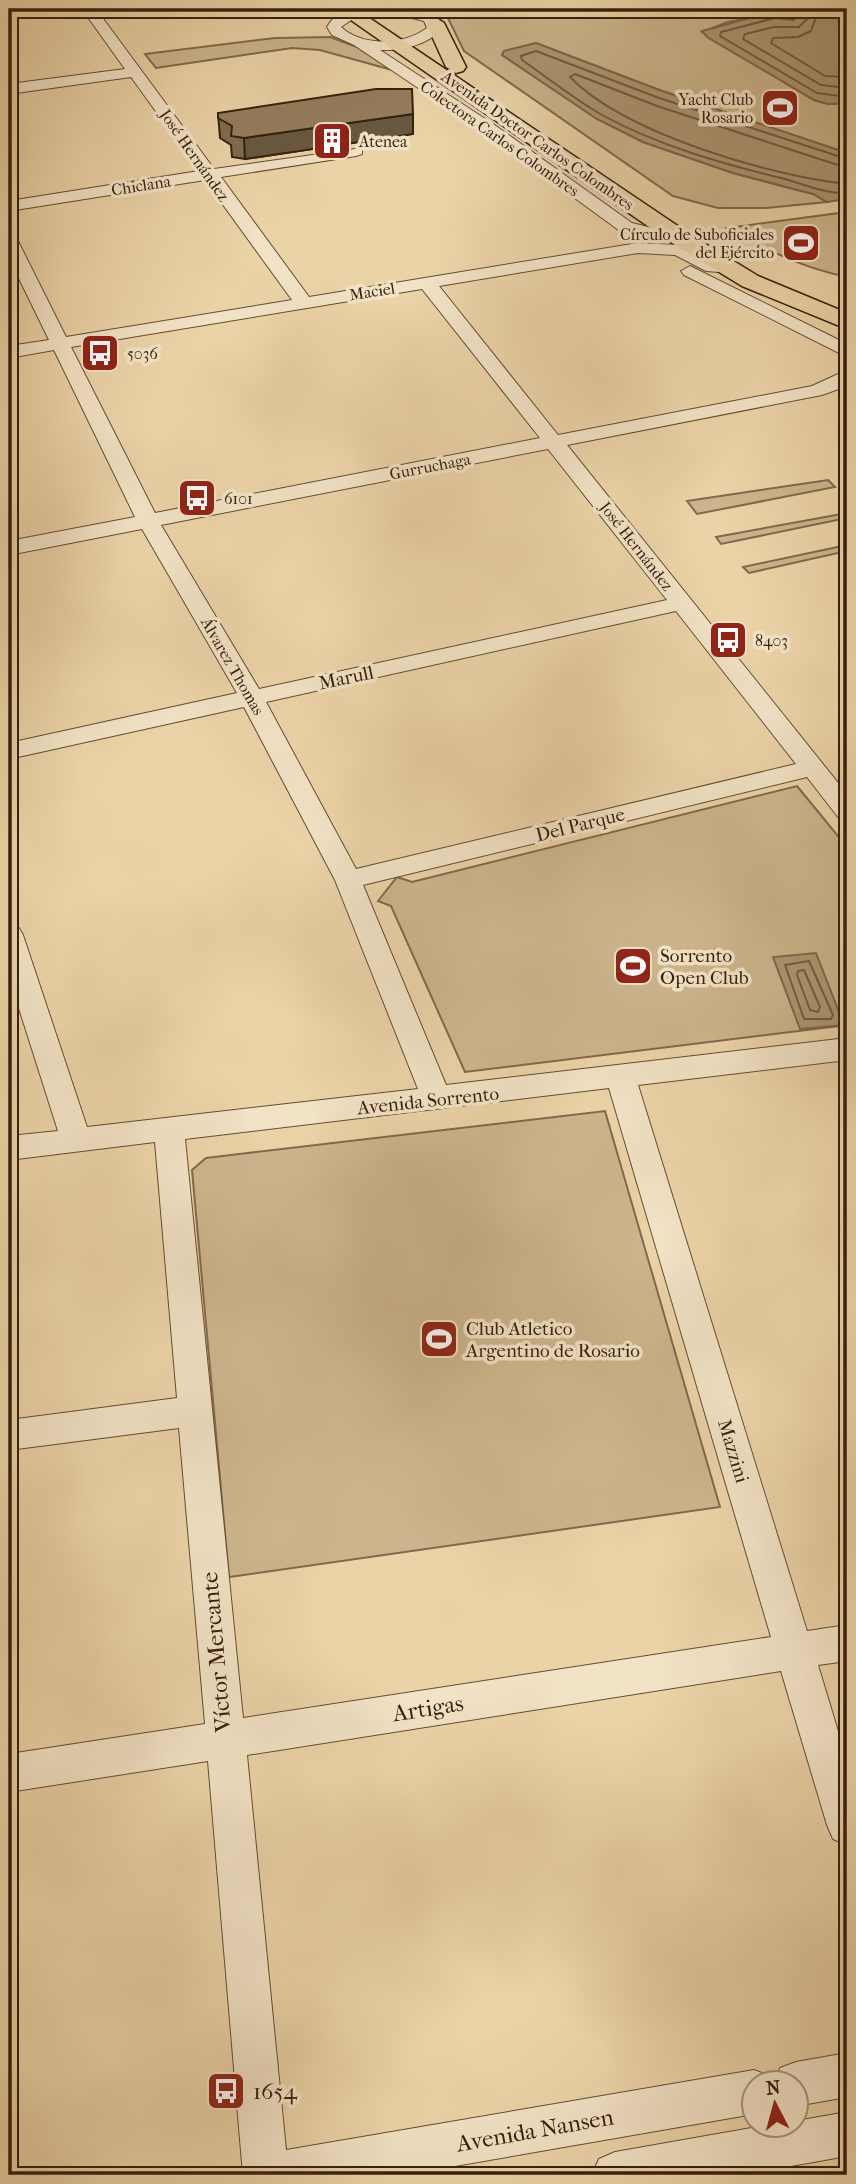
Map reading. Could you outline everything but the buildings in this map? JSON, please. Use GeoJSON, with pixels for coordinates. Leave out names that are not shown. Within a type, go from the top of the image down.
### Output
{"type":"FeatureCollection","features":[{"type":"Feature","properties":{"kind":"main road","name":"Avenida Doctor Carlos Colombres"},"geometry":{"type":"LineString","coordinates":[[345,13],[456,67],[692,226],[823,297],[847,322]]}},
{"type":"Feature","properties":{"kind":"main road"},"geometry":{"type":"LineString","coordinates":[[421,15],[456,67]]}},
{"type":"Feature","properties":{"kind":"main road","name":"Avenida Doctor Carlos Colombres"},"geometry":{"type":"LineString","coordinates":[[408,42],[429,65],[682,240],[732,270],[823,297]]}},
{"type":"Feature","properties":{"kind":"main road"},"geometry":{"type":"LineString","coordinates":[[366,43],[429,65]]}},
{"type":"Feature","properties":{"kind":"main road"},"geometry":{"type":"LineString","coordinates":[[823,297],[847,340]]}},
{"type":"Feature","properties":{"kind":"street","name":"José Hernández"},"geometry":{"type":"LineString","coordinates":[[89,9],[303,302]]}},
{"type":"Feature","properties":{"kind":"street"},"geometry":{"type":"LineString","coordinates":[[345,13],[377,9]]}},
{"type":"Feature","properties":{"kind":"street"},"geometry":{"type":"LineString","coordinates":[[366,43],[408,42],[435,29],[421,15],[394,9]]}},
{"type":"Feature","properties":{"kind":"street","name":"Colectora Carlos Colombres"},"geometry":{"type":"LineString","coordinates":[[345,13],[337,32],[366,43],[626,227],[682,240]]}},
{"type":"Feature","properties":{"kind":"street"},"geometry":{"type":"LineString","coordinates":[[9,89],[136,72]]}},
{"type":"Feature","properties":{"kind":"street","name":"Chiclana"},"geometry":{"type":"LineString","coordinates":[[9,206],[356,151]]}},
{"type":"Feature","properties":{"kind":"street","name":"Álvarez Thomas"},"geometry":{"type":"LineString","coordinates":[[9,241],[148,521],[252,698],[348,880],[437,1099]]}},
{"type":"Feature","properties":{"kind":"street"},"geometry":{"type":"LineString","coordinates":[[624,250],[658,255],[847,351]]}},
{"type":"Feature","properties":{"kind":"street","name":"Maciel"},"geometry":{"type":"LineString","coordinates":[[9,352],[624,250],[679,250],[712,267],[732,270]]}},
{"type":"Feature","properties":{"kind":"street","name":"José Hernández"},"geometry":{"type":"LineString","coordinates":[[426,282],[847,811]]}},
{"type":"Feature","properties":{"kind":"street","name":"Gurruchaga"},"geometry":{"type":"LineString","coordinates":[[9,548],[815,391],[838,384],[847,376]]}},
{"type":"Feature","properties":{"kind":"street","name":"Marull"},"geometry":{"type":"LineString","coordinates":[[9,751],[683,603]]}},
{"type":"Feature","properties":{"kind":"street","name":"Del Parque"},"geometry":{"type":"LineString","coordinates":[[348,880],[813,768]]}},
{"type":"Feature","properties":{"kind":"street"},"geometry":{"type":"LineString","coordinates":[[9,936],[76,1140]]}},
{"type":"Feature","properties":{"kind":"street","name":"Avenida Sorrento"},"geometry":{"type":"LineString","coordinates":[[9,1147],[621,1078],[847,1049]]}},
{"type":"Feature","properties":{"kind":"street","name":"Mazzini"},"geometry":{"type":"LineString","coordinates":[[621,1078],[847,1825]]}},
{"type":"Feature","properties":{"kind":"street","name":"Víctor Mercante"},"geometry":{"type":"LineString","coordinates":[[169,1129],[266,2175]]}},
{"type":"Feature","properties":{"kind":"street"},"geometry":{"type":"LineString","coordinates":[[9,1435],[194,1411]]}},
{"type":"Feature","properties":{"kind":"street","name":"Artigas"},"geometry":{"type":"LineString","coordinates":[[9,1773],[847,1643]]}},
{"type":"Feature","properties":{"kind":"street"},"geometry":{"type":"LineString","coordinates":[[810,2082],[847,2076]]}},
{"type":"Feature","properties":{"kind":"street","name":"Avenida Nansen"},"geometry":{"type":"LineString","coordinates":[[275,2175],[740,2094]]}},
{"type":"Feature","properties":{"kind":"street"},"geometry":{"type":"LineString","coordinates":[[615,2175],[847,2134]]}},
{"type":"Feature","properties":{"kind":"shaded area","name":"Yacht Club Rosario"},"geometry":{"type":"Polygon","coordinates":[[[430,9],[792,10],[793,13],[781,12],[728,22],[702,32],[814,100],[828,104],[847,103],[847,153],[662,91],[536,43],[504,51],[502,55],[597,119],[643,142],[733,173],[813,194],[827,202],[766,208],[718,208],[673,196],[464,51],[447,16],[430,9]]]}},
{"type":"Feature","properties":{"kind":"shaded area"},"geometry":{"type":"Polygon","coordinates":[[[330,37],[357,47],[392,70],[320,50],[292,48],[156,68],[145,54],[275,38],[330,37]]]}},
{"type":"Feature","properties":{"kind":"shaded area","name":"Círculo de Suboficiales del Ejército"},"geometry":{"type":"Polygon","coordinates":[[[847,212],[847,277],[815,269],[756,244],[727,228],[847,212]]]}},
{"type":"Feature","properties":{"kind":"shaded area"},"geometry":{"type":"Polygon","coordinates":[[[828,480],[835,487],[697,514],[687,501],[828,480]]]}},
{"type":"Feature","properties":{"kind":"shaded area"},"geometry":{"type":"Polygon","coordinates":[[[847,513],[847,518],[721,544],[716,537],[847,513]]]}},
{"type":"Feature","properties":{"kind":"shaded area"},"geometry":{"type":"Polygon","coordinates":[[[847,545],[847,551],[749,573],[743,567],[847,545]]]}},
{"type":"Feature","properties":{"kind":"shaded area","name":"Sorrento Open Club"},"geometry":{"type":"Polygon","coordinates":[[[797,786],[847,847],[847,1025],[465,1072],[391,906],[378,901],[397,877],[412,882],[797,786]]]}},
{"type":"Feature","properties":{"kind":"shaded area","name":"Club Atletico Argentino de Rosario"},"geometry":{"type":"Polygon","coordinates":[[[605,1111],[720,1507],[229,1577],[192,1170],[206,1158],[605,1111]]]}},
{"type":"Feature","properties":{"kind":"water"},"geometry":{"type":"Polygon","coordinates":[[[789,9],[847,9],[847,103],[828,104],[814,100],[707,37],[702,31],[772,12],[793,13],[789,9]]]}},
{"type":"Feature","properties":{"kind":"water"},"geometry":{"type":"Polygon","coordinates":[[[536,43],[662,91],[847,153],[847,199],[827,202],[813,194],[733,173],[643,142],[597,119],[502,55],[504,51],[536,43]]]}},
{"type":"Feature","properties":{"kind":"water"},"geometry":{"type":"Polygon","coordinates":[[[816,953],[844,1025],[800,1029],[773,957],[816,953]]]}},
{"type":"Feature","properties":{"kind":"place","name":"Yacht Club Rosario"},"geometry":{"type":"Point","coordinates":[780,108]}},
{"type":"Feature","properties":{"kind":"place","name":"Atenea"},"geometry":{"type":"Point","coordinates":[332,141]}},
{"type":"Feature","properties":{"kind":"place","name":"Círculo de Suboficiales del Ejército"},"geometry":{"type":"Point","coordinates":[801,243]}},
{"type":"Feature","properties":{"kind":"place","name":"5036"},"geometry":{"type":"Point","coordinates":[100,353]}},
{"type":"Feature","properties":{"kind":"place","name":"6101"},"geometry":{"type":"Point","coordinates":[197,498]}},
{"type":"Feature","properties":{"kind":"place","name":"8403"},"geometry":{"type":"Point","coordinates":[728,640]}},
{"type":"Feature","properties":{"kind":"place","name":"Sorrento Open Club"},"geometry":{"type":"Point","coordinates":[633,966]}},
{"type":"Feature","properties":{"kind":"place","name":"Club Atletico Argentino de Rosario"},"geometry":{"type":"Point","coordinates":[439,1339]}},
{"type":"Feature","properties":{"kind":"place","name":"1654"},"geometry":{"type":"Point","coordinates":[226,2091]}}]}
